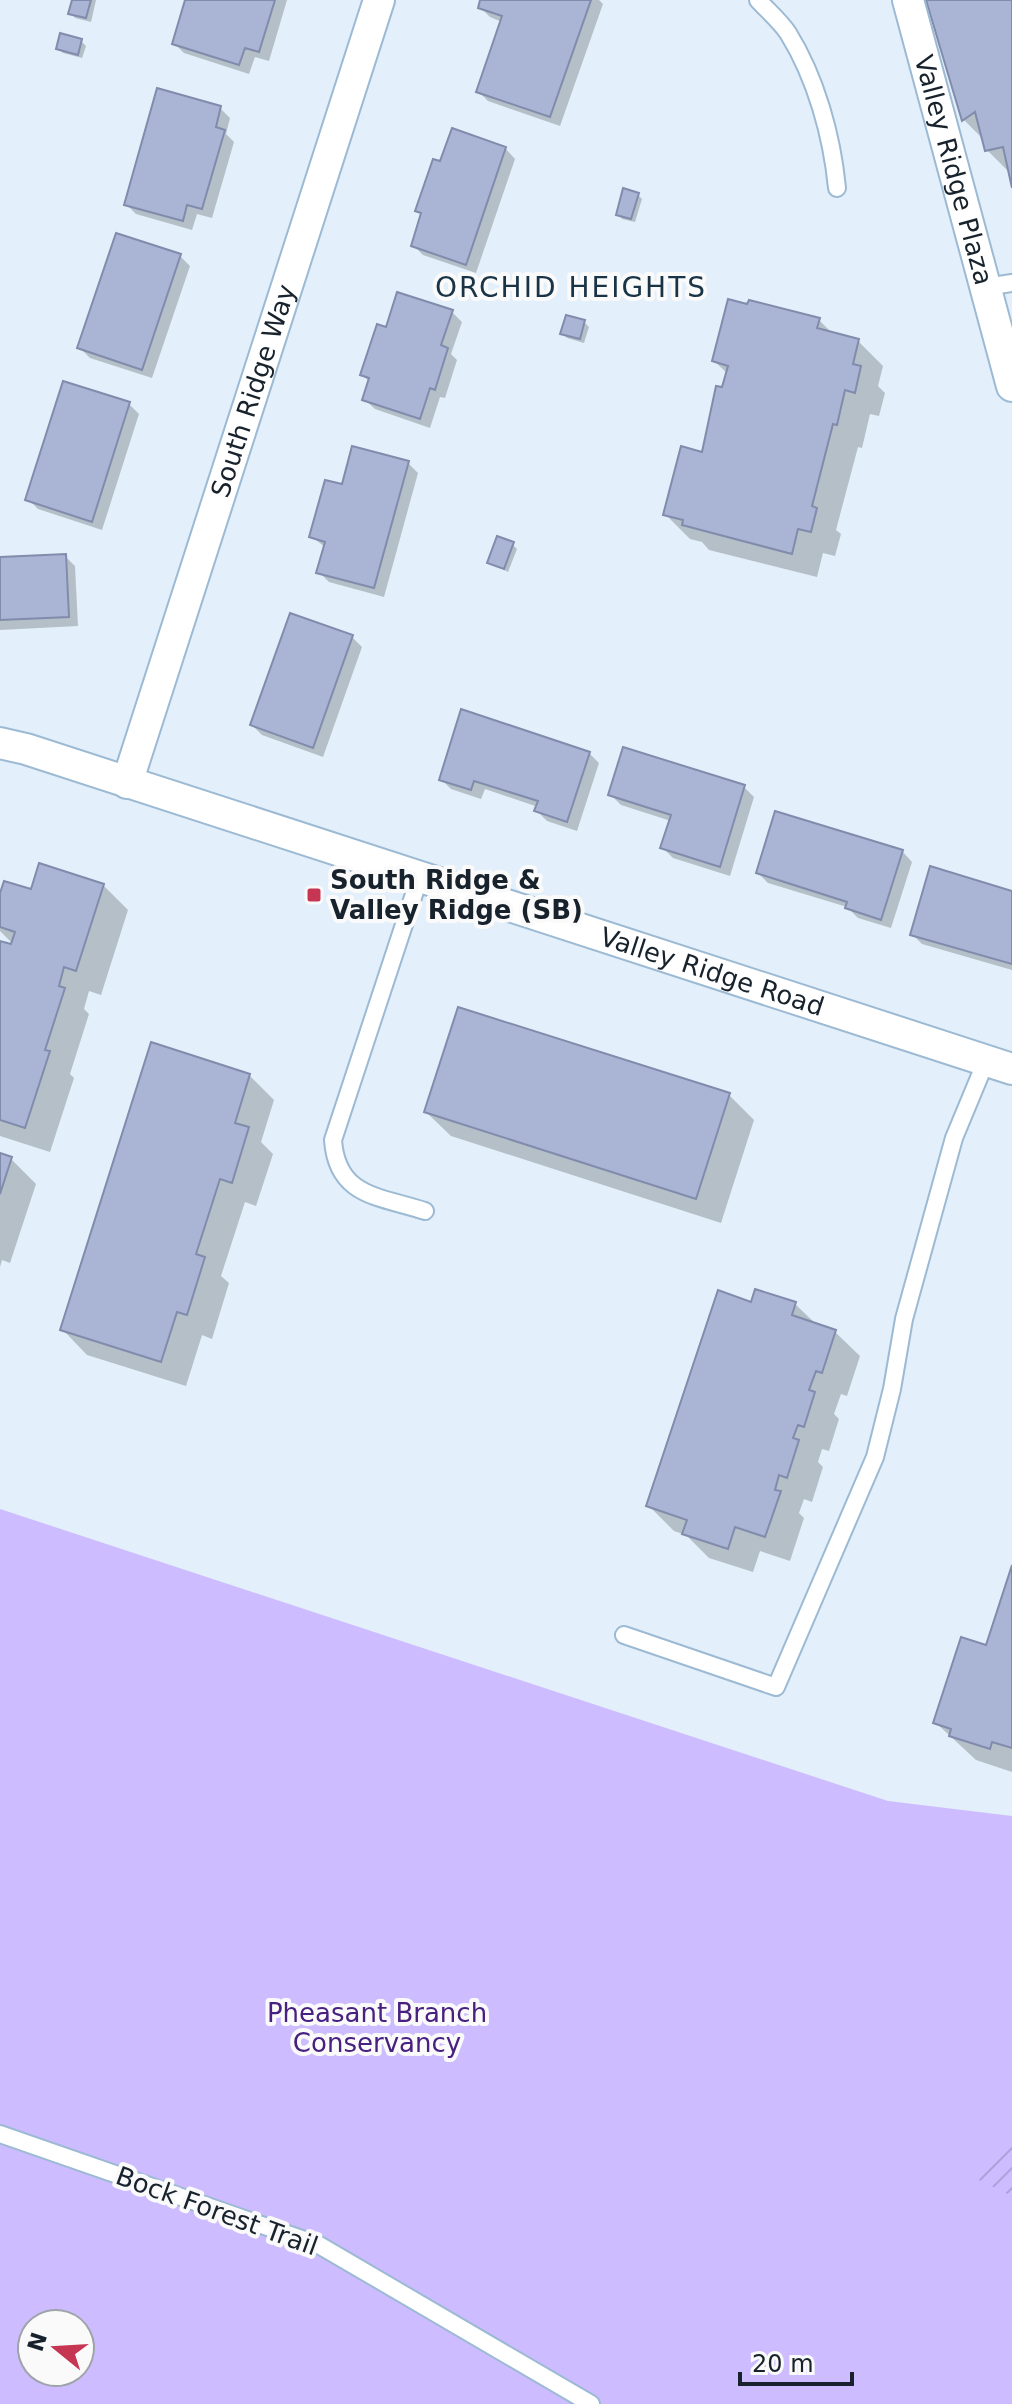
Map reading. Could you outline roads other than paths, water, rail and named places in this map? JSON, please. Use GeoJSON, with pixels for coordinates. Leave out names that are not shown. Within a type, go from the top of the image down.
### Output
{"type":"FeatureCollection","features":[{"type":"Feature","properties":{"kind":"street","name":"South Ridge Way"},"geometry":{"type":"LineString","coordinates":[[127,783],[379,0]]}},
{"type":"Feature","properties":{"kind":"street","name":"Valley Ridge Plaza"},"geometry":{"type":"LineString","coordinates":[[908,0],[999,285],[1012,386]]}},
{"type":"Feature","properties":{"kind":"street","name":"Valley Ridge Road"},"geometry":{"type":"LineString","coordinates":[[0,743],[999,1065]]}},
{"type":"Feature","properties":{"kind":"lane"},"geometry":{"type":"LineString","coordinates":[[758,0],[787,32],[814,88],[834,156],[837,188]]}},
{"type":"Feature","properties":{"kind":"lane"},"geometry":{"type":"LineString","coordinates":[[420,876],[333,1140],[341,1175],[354,1187],[425,1211]]}},
{"type":"Feature","properties":{"kind":"lane"},"geometry":{"type":"LineString","coordinates":[[624,1635],[776,1687],[875,1457],[892,1389],[904,1319],[954,1138],[999,1065]]}},
{"type":"Feature","properties":{"kind":"lane","name":"Bock Forest Trail"},"geometry":{"type":"LineString","coordinates":[[0,2134],[319,2245],[591,2404]]}},
{"type":"Feature","properties":{"kind":"place","name":"South Ridge & Valley Ridge (SB)"},"geometry":{"type":"Point","coordinates":[314,895]}},
{"type":"Feature","properties":{"kind":"district","name":"ORCHID HEIGHTS"},"geometry":{"type":"Point","coordinates":[571,287]}},
{"type":"Feature","properties":{"kind":"park label","name":"Pheasant Branch Conservancy"},"geometry":{"type":"Point","coordinates":[377,2028]}}]}
